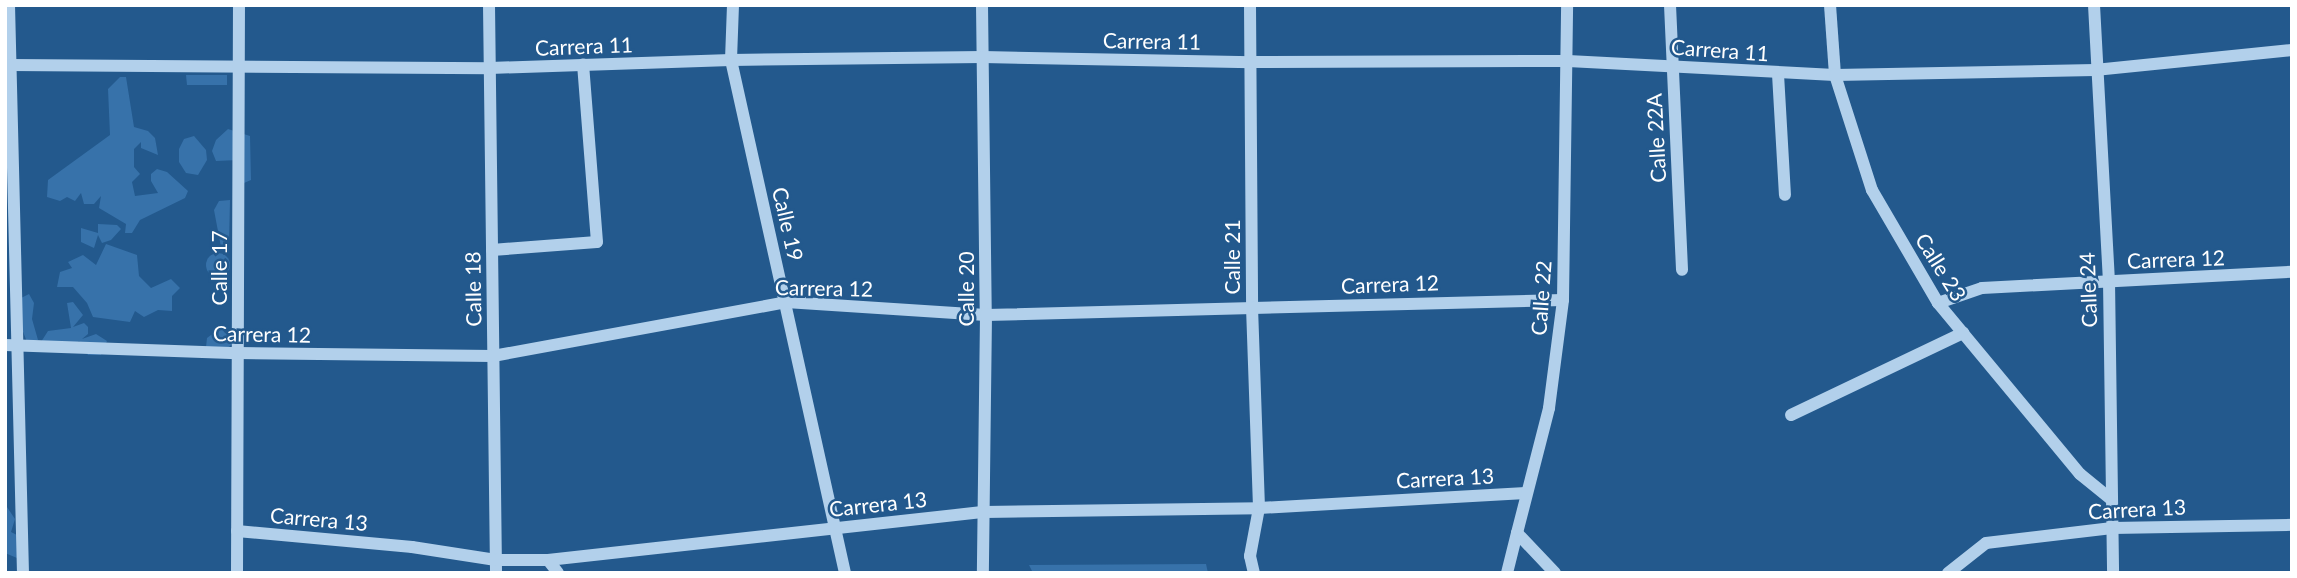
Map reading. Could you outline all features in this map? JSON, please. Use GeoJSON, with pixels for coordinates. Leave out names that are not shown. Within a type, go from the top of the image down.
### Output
{"type":"FeatureCollection","features":[{"type":"Feature","properties":{"kind":"street"},"geometry":{"type":"LineString","coordinates":[[9,5],[11,345],[23,573]]}},
{"type":"Feature","properties":{"kind":"street","name":"Calle 17"},"geometry":{"type":"LineString","coordinates":[[237,573],[239,5]]}},
{"type":"Feature","properties":{"kind":"street","name":"Calle 18"},"geometry":{"type":"LineString","coordinates":[[489,5],[496,566]]}},
{"type":"Feature","properties":{"kind":"street","name":"Calle 19"},"geometry":{"type":"LineString","coordinates":[[733,5],[731,60],[845,573]]}},
{"type":"Feature","properties":{"kind":"street","name":"Calle 20"},"geometry":{"type":"LineString","coordinates":[[982,5],[986,315],[984,573]]}},
{"type":"Feature","properties":{"kind":"street","name":"Calle 21"},"geometry":{"type":"LineString","coordinates":[[1250,5],[1252,307],[1259,508],[1250,556],[1254,573]]}},
{"type":"Feature","properties":{"kind":"street","name":"Calle 22"},"geometry":{"type":"LineString","coordinates":[[1507,573],[1549,408],[1563,300],[1567,5]]}},
{"type":"Feature","properties":{"kind":"street","name":"Calle 22A"},"geometry":{"type":"LineString","coordinates":[[1670,5],[1682,270]]}},
{"type":"Feature","properties":{"kind":"street","name":"Calle 23"},"geometry":{"type":"LineString","coordinates":[[1830,5],[1835,75],[1872,190],[1938,303],[2080,474],[2112,500]]}},
{"type":"Feature","properties":{"kind":"street","name":"Calle 24"},"geometry":{"type":"LineString","coordinates":[[2094,5],[2095,70],[2109,281],[2113,573]]}},
{"type":"Feature","properties":{"kind":"street","name":"Carrera 11"},"geometry":{"type":"LineString","coordinates":[[10,65],[490,68],[731,60],[983,57],[1252,62],[1568,61],[1835,75],[2095,70],[2292,50]]}},
{"type":"Feature","properties":{"kind":"street"},"geometry":{"type":"LineString","coordinates":[[492,250],[597,242],[583,65]]}},
{"type":"Feature","properties":{"kind":"street"},"geometry":{"type":"LineString","coordinates":[[1778,74],[1786,195]]}},
{"type":"Feature","properties":{"kind":"street","name":"Carrera 12"},"geometry":{"type":"LineString","coordinates":[[1938,303],[1982,288],[2292,272]]}},
{"type":"Feature","properties":{"kind":"street","name":"Carrera 12"},"geometry":{"type":"LineString","coordinates":[[11,345],[238,353],[494,356],[786,302],[986,315],[1563,300]]}},
{"type":"Feature","properties":{"kind":"street"},"geometry":{"type":"LineString","coordinates":[[1791,415],[1963,333]]}},
{"type":"Feature","properties":{"kind":"street","name":"Carrera 13"},"geometry":{"type":"LineString","coordinates":[[237,531],[412,547],[496,566],[984,512],[1259,508],[1526,493]]}},
{"type":"Feature","properties":{"kind":"street","name":"Carrera 13"},"geometry":{"type":"LineString","coordinates":[[1948,573],[1986,543],[2112,528],[2292,525]]}},
{"type":"Feature","properties":{"kind":"street"},"geometry":{"type":"LineString","coordinates":[[1517,533],[1555,573]]}},
{"type":"Feature","properties":{"kind":"street"},"geometry":{"type":"LineString","coordinates":[[548,561],[558,573]]}},
{"type":"Feature","properties":{"kind":"shaded area"},"geometry":{"type":"Polygon","coordinates":[[[186,75],[227,75],[227,85],[187,85],[186,75]]]}},
{"type":"Feature","properties":{"kind":"shaded area"},"geometry":{"type":"Polygon","coordinates":[[[120,77],[126,77],[134,127],[148,131],[155,138],[158,155],[141,148],[141,142],[134,149],[134,167],[140,174],[132,182],[135,196],[158,193],[151,181],[151,174],[157,169],[167,172],[188,191],[185,198],[140,220],[132,233],[125,233],[126,224],[99,208],[101,196],[94,204],[84,204],[81,193],[75,201],[67,197],[60,201],[47,197],[48,180],[110,135],[108,89],[120,77]]]}},
{"type":"Feature","properties":{"kind":"shaded area"},"geometry":{"type":"Polygon","coordinates":[[[228,129],[250,136],[251,180],[244,183],[238,160],[216,161],[212,151],[216,140],[228,129]]]}},
{"type":"Feature","properties":{"kind":"shaded area"},"geometry":{"type":"Polygon","coordinates":[[[194,136],[206,150],[207,160],[198,175],[186,173],[179,162],[179,149],[184,139],[194,136]]]}},
{"type":"Feature","properties":{"kind":"shaded area"},"geometry":{"type":"Polygon","coordinates":[[[230,200],[229,245],[221,247],[214,210],[219,201],[230,200]]]}},
{"type":"Feature","properties":{"kind":"shaded area"},"geometry":{"type":"Polygon","coordinates":[[[98,224],[117,225],[121,229],[111,240],[102,243],[98,235],[94,248],[81,242],[81,228],[98,233],[98,224]]]}},
{"type":"Feature","properties":{"kind":"shaded area"},"geometry":{"type":"Polygon","coordinates":[[[106,244],[137,255],[139,276],[151,288],[171,279],[180,288],[172,296],[172,311],[158,310],[144,317],[135,311],[130,322],[93,317],[87,303],[73,287],[57,287],[60,272],[72,268],[68,262],[83,255],[96,265],[106,244]]]}},
{"type":"Feature","properties":{"kind":"shaded area"},"geometry":{"type":"Polygon","coordinates":[[[218,253],[227,256],[230,265],[227,274],[218,277],[209,274],[206,265],[209,256],[218,253]]]}},
{"type":"Feature","properties":{"kind":"shaded area"},"geometry":{"type":"Polygon","coordinates":[[[29,294],[34,303],[32,319],[38,340],[27,342],[17,316],[15,301],[29,294]]]}},
{"type":"Feature","properties":{"kind":"shaded area"},"geometry":{"type":"Polygon","coordinates":[[[73,302],[83,315],[73,327],[84,323],[88,327],[88,334],[82,339],[96,334],[107,341],[101,355],[88,355],[79,341],[72,349],[41,342],[48,331],[71,328],[67,303],[73,302]]]}},
{"type":"Feature","properties":{"kind":"shaded area"},"geometry":{"type":"Polygon","coordinates":[[[223,326],[224,332],[235,341],[226,350],[206,347],[207,338],[223,326]]]}},
{"type":"Feature","properties":{"kind":"shaded area"},"geometry":{"type":"Polygon","coordinates":[[[5,504],[15,519],[11,532],[23,538],[17,558],[5,553],[5,504]]]}},
{"type":"Feature","properties":{"kind":"shaded area"},"geometry":{"type":"Polygon","coordinates":[[[1206,564],[1208,573],[1033,573],[1029,565],[1206,564]]]}}]}
